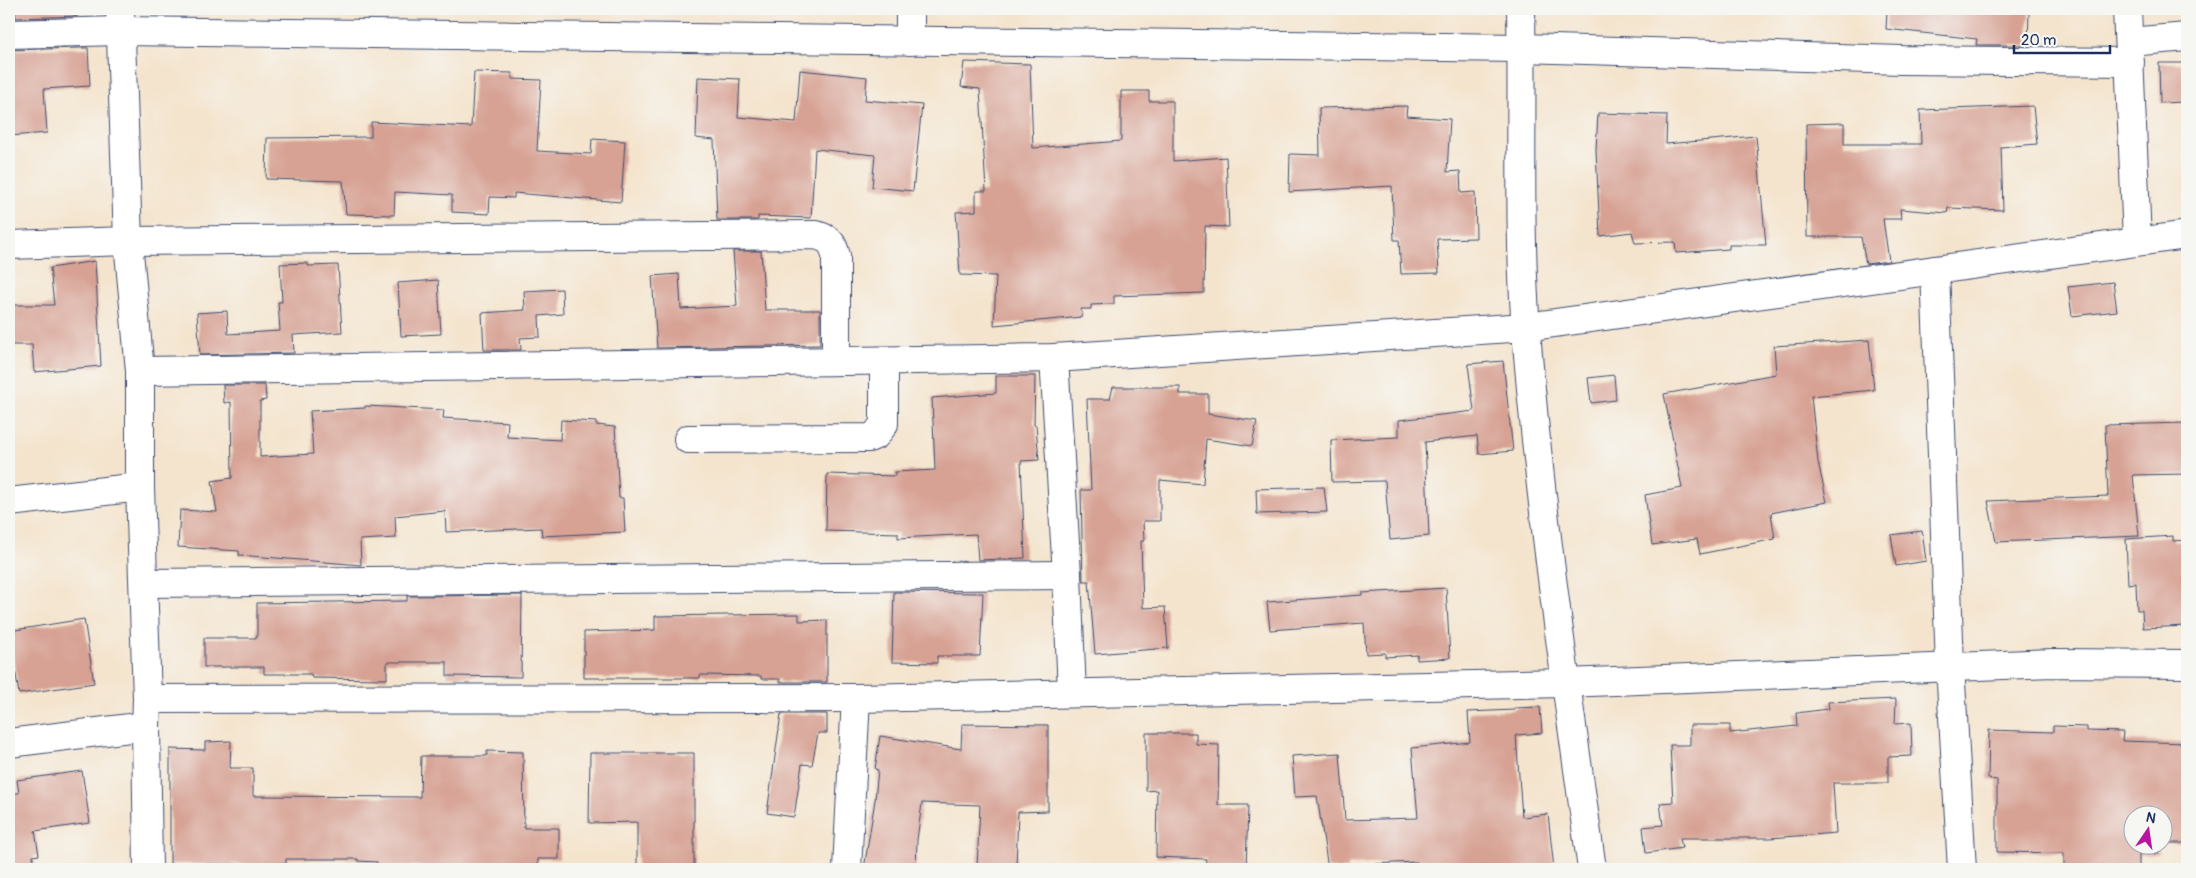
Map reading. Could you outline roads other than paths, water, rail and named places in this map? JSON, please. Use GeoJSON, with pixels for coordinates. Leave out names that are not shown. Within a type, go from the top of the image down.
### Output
{"type":"FeatureCollection","features":[{"type":"Feature","properties":{"kind":"street"},"geometry":{"type":"LineString","coordinates":[[910,9],[910,41]]}},
{"type":"Feature","properties":{"kind":"street"},"geometry":{"type":"LineString","coordinates":[[1521,9],[1520,116],[1526,327],[1538,470],[1592,869]]}},
{"type":"Feature","properties":{"kind":"street"},"geometry":{"type":"LineString","coordinates":[[2127,9],[2137,241]]}},
{"type":"Feature","properties":{"kind":"street"},"geometry":{"type":"LineString","coordinates":[[120,20],[128,241],[140,371],[140,487],[147,712],[148,869]]}},
{"type":"Feature","properties":{"kind":"street"},"geometry":{"type":"LineString","coordinates":[[9,34],[120,20],[910,41],[1522,48],[1902,60],[2129,52],[2187,36]]}},
{"type":"Feature","properties":{"kind":"street"},"geometry":{"type":"LineString","coordinates":[[9,245],[128,241],[816,235],[828,239],[834,245],[836,256],[836,361]]}},
{"type":"Feature","properties":{"kind":"street"},"geometry":{"type":"LineString","coordinates":[[140,371],[836,361],[884,362],[1054,358],[1526,327],[2187,235]]}},
{"type":"Feature","properties":{"kind":"street"},"geometry":{"type":"LineString","coordinates":[[1935,270],[1950,666],[1962,869]]}},
{"type":"Feature","properties":{"kind":"street"},"geometry":{"type":"LineString","coordinates":[[1054,358],[1072,693]]}},
{"type":"Feature","properties":{"kind":"street"},"geometry":{"type":"LineString","coordinates":[[688,439],[869,438],[876,435],[884,424],[884,362]]}},
{"type":"Feature","properties":{"kind":"street"},"geometry":{"type":"LineString","coordinates":[[9,502],[140,487]]}},
{"type":"Feature","properties":{"kind":"street"},"geometry":{"type":"LineString","coordinates":[[144,583],[1067,575]]}},
{"type":"Feature","properties":{"kind":"street"},"geometry":{"type":"LineString","coordinates":[[9,743],[147,712],[1566,683],[1820,674],[1950,666],[2054,663],[2187,664]]}},
{"type":"Feature","properties":{"kind":"street"},"geometry":{"type":"LineString","coordinates":[[846,869],[856,698]]}}]}
